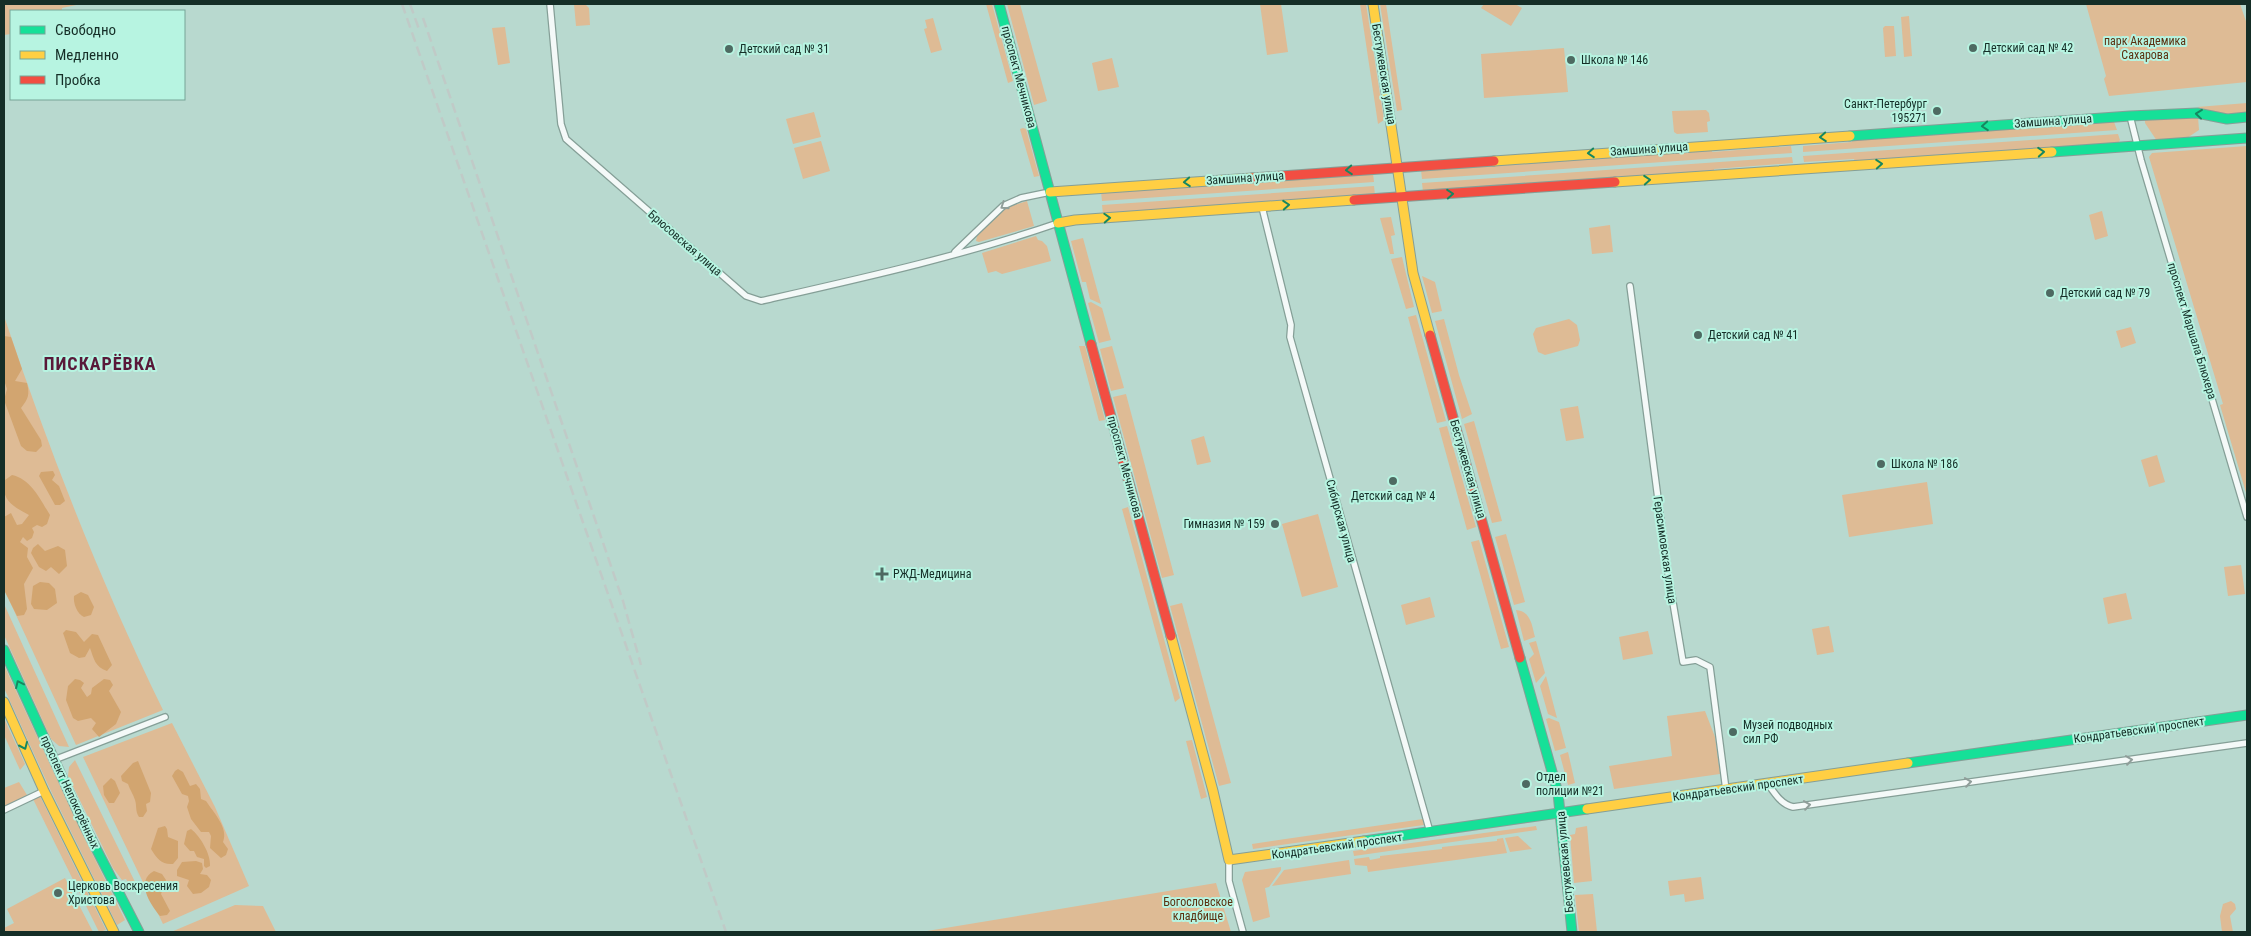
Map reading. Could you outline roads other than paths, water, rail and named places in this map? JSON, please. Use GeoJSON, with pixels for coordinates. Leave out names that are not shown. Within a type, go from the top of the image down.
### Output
{"type":"FeatureCollection","features":[{"type":"Feature","properties":{"kind":"street","name":"Брюсовская улица"},"geometry":{"type":"LineString","coordinates":[[550,4],[561,124],[566,139],[746,296],[761,301],[868,277],[1058,223]]}},
{"type":"Feature","properties":{"kind":"street","name":"проспект Мечникова"},"geometry":{"type":"LineString","coordinates":[[999,4],[1216,800],[1229,860],[1229,881],[1243,932]]}},
{"type":"Feature","properties":{"kind":"street","name":"Бестужевская улица"},"geometry":{"type":"LineString","coordinates":[[1373,4],[1413,273],[1550,763],[1561,814],[1572,932]]}},
{"type":"Feature","properties":{"kind":"street","name":"Замшина улица"},"geometry":{"type":"LineString","coordinates":[[1050,192],[2130,116],[2202,113],[2222,119],[2247,117]]}},
{"type":"Feature","properties":{"kind":"street","name":"проспект Маршала Блюхера"},"geometry":{"type":"LineString","coordinates":[[2130,116],[2137,146],[2247,517]]}},
{"type":"Feature","properties":{"kind":"street"},"geometry":{"type":"LineString","coordinates":[[1058,223],[1076,220],[2247,138]]}},
{"type":"Feature","properties":{"kind":"street","name":"Брюсовская улица"},"geometry":{"type":"LineString","coordinates":[[953,254],[1003,206],[1021,198],[1050,192]]}},
{"type":"Feature","properties":{"kind":"street","name":"Сибирская улица"},"geometry":{"type":"LineString","coordinates":[[1262,207],[1290,326],[1290,337],[1430,832]]}},
{"type":"Feature","properties":{"kind":"street","name":"Герасимовская улица"},"geometry":{"type":"LineString","coordinates":[[1630,286],[1667,567],[1683,662],[1696,660],[1710,667],[1726,790]]}},
{"type":"Feature","properties":{"kind":"street","name":"проспект Непокорённых"},"geometry":{"type":"LineString","coordinates":[[4,650],[54,760],[139,932]]}},
{"type":"Feature","properties":{"kind":"street","name":"проспект Непокорённых"},"geometry":{"type":"LineString","coordinates":[[4,702],[44,791],[114,932]]}},
{"type":"Feature","properties":{"kind":"street","name":"Кондратьевский проспект"},"geometry":{"type":"LineString","coordinates":[[1229,860],[2247,715]]}},
{"type":"Feature","properties":{"kind":"street"},"geometry":{"type":"LineString","coordinates":[[54,760],[166,717]]}},
{"type":"Feature","properties":{"kind":"street"},"geometry":{"type":"LineString","coordinates":[[1768,784],[1786,805],[1794,807],[2247,743]]}},
{"type":"Feature","properties":{"kind":"street"},"geometry":{"type":"LineString","coordinates":[[4,810],[44,791]]}},
{"type":"Feature","properties":{"kind":"railway"},"geometry":{"type":"LineString","coordinates":[[402,4],[726,932]]}},
{"type":"Feature","properties":{"kind":"railway"},"geometry":{"type":"LineString","coordinates":[[410,4],[420,32]]}},
{"type":"Feature","properties":{"kind":"railway"},"geometry":{"type":"LineString","coordinates":[[423,18],[623,601],[641,665]]}},
{"type":"Feature","properties":{"kind":"place","name":"Детский сад № 42"},"geometry":{"type":"Point","coordinates":[1973,48]}},
{"type":"Feature","properties":{"kind":"place","name":"Детский сад № 31"},"geometry":{"type":"Point","coordinates":[729,49]}},
{"type":"Feature","properties":{"kind":"place","name":"Школа № 146"},"geometry":{"type":"Point","coordinates":[1571,60]}},
{"type":"Feature","properties":{"kind":"place","name":"Санкт-Петербург 195271"},"geometry":{"type":"Point","coordinates":[1937,111]}},
{"type":"Feature","properties":{"kind":"place","name":"Детский сад № 79"},"geometry":{"type":"Point","coordinates":[2050,293]}},
{"type":"Feature","properties":{"kind":"place","name":"Детский сад № 41"},"geometry":{"type":"Point","coordinates":[1698,335]}},
{"type":"Feature","properties":{"kind":"place","name":"Школа № 186"},"geometry":{"type":"Point","coordinates":[1881,464]}},
{"type":"Feature","properties":{"kind":"place","name":"Детский сад № 4"},"geometry":{"type":"Point","coordinates":[1393,481]}},
{"type":"Feature","properties":{"kind":"place","name":"Гимназия № 159"},"geometry":{"type":"Point","coordinates":[1275,524]}},
{"type":"Feature","properties":{"kind":"place","name":"РЖД-Медицина"},"geometry":{"type":"Point","coordinates":[882,574]}},
{"type":"Feature","properties":{"kind":"place","name":"Музей подводных сил РФ"},"geometry":{"type":"Point","coordinates":[1733,732]}},
{"type":"Feature","properties":{"kind":"place","name":"Отдел полиции №21"},"geometry":{"type":"Point","coordinates":[1526,784]}},
{"type":"Feature","properties":{"kind":"place","name":"Церковь Воскресения Христова"},"geometry":{"type":"Point","coordinates":[58,893]}},
{"type":"Feature","properties":{"kind":"district","name":"ПИСКАРЁВКА"},"geometry":{"type":"Point","coordinates":[100,363]}},
{"type":"Feature","properties":{"kind":"park label","name":"парк Академика Сахарова"},"geometry":{"type":"Point","coordinates":[2145,48]}},
{"type":"Feature","properties":{"kind":"park label","name":"Богословское кладбище"},"geometry":{"type":"Point","coordinates":[1198,909]}}]}
